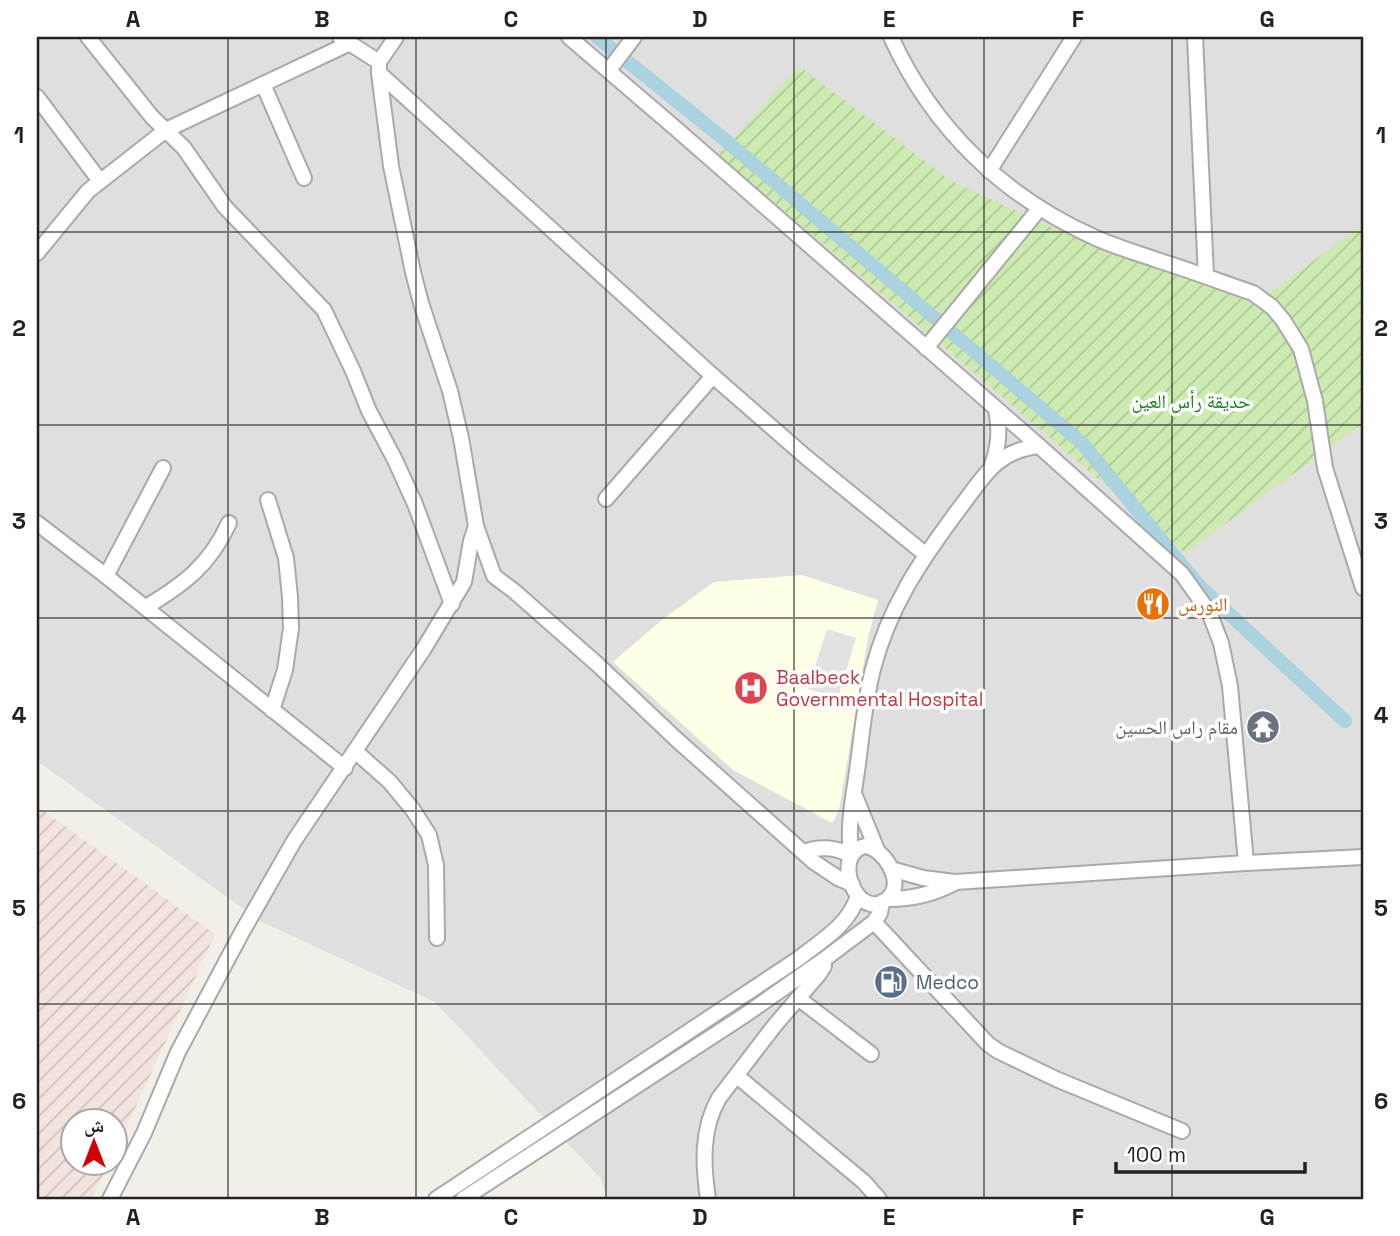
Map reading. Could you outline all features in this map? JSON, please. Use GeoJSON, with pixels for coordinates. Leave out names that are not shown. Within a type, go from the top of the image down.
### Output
{"type":"FeatureCollection","features":[{"type":"Feature","properties":{"kind":"street"},"geometry":{"type":"LineString","coordinates":[[88,37],[152,117],[184,148],[235,219],[324,310],[369,411],[396,460],[452,604]]}},
{"type":"Feature","properties":{"kind":"street"},"geometry":{"type":"LineString","coordinates":[[396,37],[379,67],[391,166],[413,272],[431,336],[445,373],[461,438],[476,526],[494,576],[587,655],[803,852],[855,890],[863,901],[869,904],[923,896],[955,882]]}},
{"type":"Feature","properties":{"kind":"street"},"geometry":{"type":"LineString","coordinates":[[569,37],[930,344],[996,410],[1040,446],[1182,575],[1209,612],[1221,643],[1230,686],[1246,863]]}},
{"type":"Feature","properties":{"kind":"street"},"geometry":{"type":"LineString","coordinates":[[891,37],[928,103],[950,131],[989,171],[1039,208],[1098,239],[1253,293],[1272,307],[1301,349],[1315,401],[1325,467],[1363,588]]}},
{"type":"Feature","properties":{"kind":"street"},"geometry":{"type":"LineString","coordinates":[[989,171],[1074,37]]}},
{"type":"Feature","properties":{"kind":"street"},"geometry":{"type":"LineString","coordinates":[[1195,37],[1206,276]]}},
{"type":"Feature","properties":{"kind":"street"},"geometry":{"type":"LineString","coordinates":[[609,71],[632,39]]}},
{"type":"Feature","properties":{"kind":"street"},"geometry":{"type":"LineString","coordinates":[[37,253],[79,201],[100,181],[166,130],[263,84],[345,40],[379,67],[713,376],[807,458],[925,554]]}},
{"type":"Feature","properties":{"kind":"street"},"geometry":{"type":"LineString","coordinates":[[263,84],[304,178]]}},
{"type":"Feature","properties":{"kind":"street"},"geometry":{"type":"LineString","coordinates":[[37,97],[100,181]]}},
{"type":"Feature","properties":{"kind":"street"},"geometry":{"type":"LineString","coordinates":[[930,344],[1039,208]]}},
{"type":"Feature","properties":{"kind":"street"},"geometry":{"type":"LineString","coordinates":[[606,499],[713,376]]}},
{"type":"Feature","properties":{"kind":"street"},"geometry":{"type":"LineString","coordinates":[[436,1199],[745,995],[843,924],[855,906],[855,890],[848,863],[851,855],[850,818],[866,699],[876,658],[894,609],[908,581],[992,465],[999,438],[996,410]]}},
{"type":"Feature","properties":{"kind":"street"},"geometry":{"type":"LineString","coordinates":[[992,465],[1014,451],[1040,446]]}},
{"type":"Feature","properties":{"kind":"street"},"geometry":{"type":"LineString","coordinates":[[106,576],[163,467]]}},
{"type":"Feature","properties":{"kind":"street"},"geometry":{"type":"LineString","coordinates":[[268,500],[286,558],[290,597],[290,628],[285,670],[272,710]]}},
{"type":"Feature","properties":{"kind":"street"},"geometry":{"type":"LineString","coordinates":[[37,523],[146,607],[345,768]]}},
{"type":"Feature","properties":{"kind":"street"},"geometry":{"type":"LineString","coordinates":[[146,607],[177,589],[204,564],[221,541],[229,523]]}},
{"type":"Feature","properties":{"kind":"street"},"geometry":{"type":"LineString","coordinates":[[110,1199],[144,1133],[178,1052],[294,841],[423,650],[464,582],[476,526]]}},
{"type":"Feature","properties":{"kind":"street"},"geometry":{"type":"LineString","coordinates":[[464,582],[494,576]]}},
{"type":"Feature","properties":{"kind":"street"},"geometry":{"type":"LineString","coordinates":[[355,751],[390,782],[429,835],[436,865],[437,938]]}},
{"type":"Feature","properties":{"kind":"street"},"geometry":{"type":"LineString","coordinates":[[463,1199],[668,1065],[822,961],[874,922],[895,888],[895,881],[891,869],[877,850],[854,795]]}},
{"type":"Feature","properties":{"kind":"street"},"geometry":{"type":"LineString","coordinates":[[819,848],[832,841],[850,818]]}},
{"type":"Feature","properties":{"kind":"street"},"geometry":{"type":"LineString","coordinates":[[851,855],[865,846],[877,850]]}},
{"type":"Feature","properties":{"kind":"street"},"geometry":{"type":"LineString","coordinates":[[803,852],[835,848],[851,855]]}},
{"type":"Feature","properties":{"kind":"street"},"geometry":{"type":"LineString","coordinates":[[891,869],[923,878],[955,882],[1363,857]]}},
{"type":"Feature","properties":{"kind":"street"},"geometry":{"type":"LineString","coordinates":[[874,922],[988,1044],[998,1051],[1056,1080],[1182,1131]]}},
{"type":"Feature","properties":{"kind":"street"},"geometry":{"type":"LineString","coordinates":[[708,1199],[705,1149],[706,1128],[712,1111],[775,1025],[824,967],[812,948]]}},
{"type":"Feature","properties":{"kind":"street"},"geometry":{"type":"LineString","coordinates":[[798,998],[871,1054]]}},
{"type":"Feature","properties":{"kind":"street"},"geometry":{"type":"LineString","coordinates":[[659,1052],[668,1065]]}},
{"type":"Feature","properties":{"kind":"street"},"geometry":{"type":"LineString","coordinates":[[737,1076],[864,1182],[879,1199]]}},
{"type":"Feature","properties":{"kind":"shaded area"},"geometry":{"type":"Polygon","coordinates":[[[37,37],[1363,37],[1363,1199],[607,1199],[601,1179],[435,1002],[262,922],[37,761],[37,37]]]}},
{"type":"Feature","properties":{"kind":"shaded area","name":"Baalbeck Governmental Hospital"},"geometry":{"type":"Polygon","coordinates":[[[802,575],[878,600],[868,638],[839,810],[832,823],[733,770],[613,662],[663,619],[714,582],[802,575]]]}},
{"type":"Feature","properties":{"kind":"shaded area"},"geometry":{"type":"Polygon","coordinates":[[[827,629],[856,638],[838,698],[808,689],[827,629]]]}},
{"type":"Feature","properties":{"kind":"shaded area"},"geometry":{"type":"Polygon","coordinates":[[[37,806],[215,934],[130,1119],[130,1106],[60,1106],[60,1176],[103,1176],[92,1199],[37,1199],[37,806]]]}},
{"type":"Feature","properties":{"kind":"green space","name":"حديقة رأس العين"},"geometry":{"type":"Polygon","coordinates":[[[799,66],[951,181],[1110,254],[1262,298],[1363,225],[1363,423],[1185,553],[719,155],[799,66]]]}},
{"type":"Feature","properties":{"kind":"waterway"},"geometry":{"type":"LineString","coordinates":[[597,37],[724,139],[1082,443],[1199,586],[1345,721]]}},
{"type":"Feature","properties":{"kind":"place","name":"النورس"},"geometry":{"type":"Point","coordinates":[1153,604]}},
{"type":"Feature","properties":{"kind":"place","name":"Baalbeck Governmental Hospital"},"geometry":{"type":"Point","coordinates":[751,688]}},
{"type":"Feature","properties":{"kind":"place","name":"مقام راس الحسين"},"geometry":{"type":"Point","coordinates":[1263,727]}},
{"type":"Feature","properties":{"kind":"place","name":"Medco"},"geometry":{"type":"Point","coordinates":[891,982]}}]}
